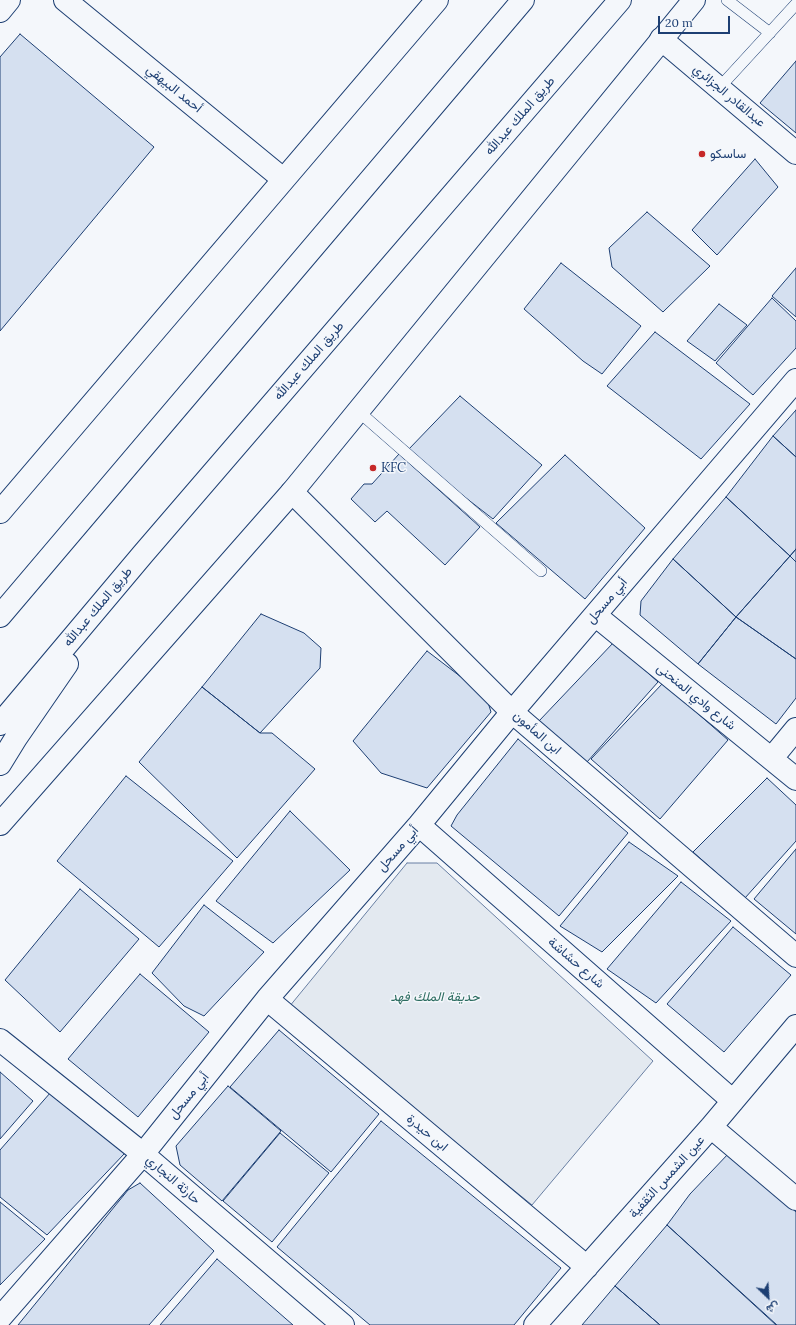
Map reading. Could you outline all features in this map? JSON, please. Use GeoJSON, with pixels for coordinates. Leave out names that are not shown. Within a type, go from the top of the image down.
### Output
{"type":"FeatureCollection","features":[{"type":"Feature","properties":{"kind":"main road"},"geometry":{"type":"LineString","coordinates":[[0,11],[9,0]]}},
{"type":"Feature","properties":{"kind":"main road","name":"أحمد البيهقي"},"geometry":{"type":"LineString","coordinates":[[65,0],[283,179]]}},
{"type":"Feature","properties":{"kind":"main road"},"geometry":{"type":"LineString","coordinates":[[0,512],[437,0]]}},
{"type":"Feature","properties":{"kind":"main road","name":"طريق الملك عبدالله"},"geometry":{"type":"LineString","coordinates":[[0,724],[143,554],[620,0]]}},
{"type":"Feature","properties":{"kind":"main road"},"geometry":{"type":"LineString","coordinates":[[0,824],[292,492],[694,0]]}},
{"type":"Feature","properties":{"kind":"main road"},"geometry":{"type":"LineString","coordinates":[[0,616],[520,3]]}},
{"type":"Feature","properties":{"kind":"main road","name":"عبدالقادر الجزائري"},"geometry":{"type":"LineString","coordinates":[[661,39],[796,153]]}},
{"type":"Feature","properties":{"kind":"main road","name":"أبي مسحل"},"geometry":{"type":"LineString","coordinates":[[0,1318],[143,1154],[267,999],[419,825],[512,712],[796,380]]}},
{"type":"Feature","properties":{"kind":"main road","name":"ابن المأمون"},"geometry":{"type":"LineString","coordinates":[[292,492],[512,712],[796,956]]}},
{"type":"Feature","properties":{"kind":"main road"},"geometry":{"type":"LineString","coordinates":[[0,764],[16,738],[143,554]]}},
{"type":"Feature","properties":{"kind":"main road"},"geometry":{"type":"LineString","coordinates":[[0,608],[24,587]]}},
{"type":"Feature","properties":{"kind":"main road","name":"شارع وادي المنحنى"},"geometry":{"type":"LineString","coordinates":[[595,615],[796,779]]}},
{"type":"Feature","properties":{"kind":"main road"},"geometry":{"type":"LineString","coordinates":[[772,758],[796,729]]}},
{"type":"Feature","properties":{"kind":"main road","name":"شارع حشاشة"},"geometry":{"type":"LineString","coordinates":[[419,825],[733,1101]]}},
{"type":"Feature","properties":{"kind":"main road","name":"ابن حيدرة"},"geometry":{"type":"LineString","coordinates":[[267,999],[587,1267]]}},
{"type":"Feature","properties":{"kind":"main road","name":"عين الشمس الثقفية"},"geometry":{"type":"LineString","coordinates":[[535,1325],[711,1127],[796,1026]]}},
{"type":"Feature","properties":{"kind":"main road","name":"حارثة النجاري"},"geometry":{"type":"LineString","coordinates":[[0,1040],[143,1154],[343,1325]]}},
{"type":"Feature","properties":{"kind":"main road"},"geometry":{"type":"LineString","coordinates":[[711,1127],[796,1199]]}},
{"type":"Feature","properties":{"kind":"lane"},"geometry":{"type":"LineString","coordinates":[[728,0],[770,33]]}},
{"type":"Feature","properties":{"kind":"lane"},"geometry":{"type":"LineString","coordinates":[[720,88],[796,4]]}},
{"type":"Feature","properties":{"kind":"lane"},"geometry":{"type":"LineString","coordinates":[[358,411],[541,571]]}},
{"type":"Feature","properties":{"kind":"green space","name":"حديقة الملك فهد"},"geometry":{"type":"Polygon","coordinates":[[[407,863],[437,863],[653,1061],[532,1205],[289,1007],[407,863]]]}},
{"type":"Feature","properties":{"kind":"building"},"geometry":{"type":"Polygon","coordinates":[[[20,34],[154,147],[0,331],[0,57],[20,34]]]}},
{"type":"Feature","properties":{"kind":"building"},"geometry":{"type":"Polygon","coordinates":[[[796,61],[796,133],[760,103],[796,61]]]}},
{"type":"Feature","properties":{"kind":"building"},"geometry":{"type":"Polygon","coordinates":[[[755,159],[778,187],[717,255],[692,230],[755,159]]]}},
{"type":"Feature","properties":{"kind":"building"},"geometry":{"type":"Polygon","coordinates":[[[647,212],[710,266],[663,312],[612,267],[609,248],[647,212]]]}},
{"type":"Feature","properties":{"kind":"building"},"geometry":{"type":"Polygon","coordinates":[[[561,263],[641,326],[602,374],[583,361],[524,309],[561,263]]]}},
{"type":"Feature","properties":{"kind":"building"},"geometry":{"type":"Polygon","coordinates":[[[796,268],[796,317],[772,296],[796,268]]]}},
{"type":"Feature","properties":{"kind":"building"},"geometry":{"type":"Polygon","coordinates":[[[772,298],[796,321],[796,348],[753,395],[716,363],[772,298]]]}},
{"type":"Feature","properties":{"kind":"building"},"geometry":{"type":"Polygon","coordinates":[[[719,304],[747,325],[715,361],[687,341],[719,304]]]}},
{"type":"Feature","properties":{"kind":"building"},"geometry":{"type":"Polygon","coordinates":[[[655,332],[750,404],[701,459],[607,386],[655,332]]]}},
{"type":"Feature","properties":{"kind":"building"},"geometry":{"type":"Polygon","coordinates":[[[460,396],[542,465],[493,519],[408,450],[460,396]]]}},
{"type":"Feature","properties":{"kind":"building"},"geometry":{"type":"Polygon","coordinates":[[[796,410],[796,457],[773,436],[796,410]]]}},
{"type":"Feature","properties":{"kind":"building"},"geometry":{"type":"Polygon","coordinates":[[[773,436],[796,457],[796,549],[790,556],[726,497],[773,436]]]}},
{"type":"Feature","properties":{"kind":"building"},"geometry":{"type":"Polygon","coordinates":[[[399,454],[480,527],[445,565],[387,511],[375,522],[351,499],[364,484],[372,484],[399,454]]]}},
{"type":"Feature","properties":{"kind":"building"},"geometry":{"type":"Polygon","coordinates":[[[565,455],[645,528],[585,599],[496,523],[565,455]]]}},
{"type":"Feature","properties":{"kind":"building"},"geometry":{"type":"Polygon","coordinates":[[[726,497],[790,556],[736,617],[673,559],[726,497]]]}},
{"type":"Feature","properties":{"kind":"building"},"geometry":{"type":"Polygon","coordinates":[[[796,549],[796,562],[790,556],[796,549]]]}},
{"type":"Feature","properties":{"kind":"building"},"geometry":{"type":"Polygon","coordinates":[[[790,556],[796,562],[796,659],[736,617],[790,556]]]}},
{"type":"Feature","properties":{"kind":"building"},"geometry":{"type":"Polygon","coordinates":[[[673,559],[736,617],[698,664],[640,615],[641,601],[673,559]]]}},
{"type":"Feature","properties":{"kind":"building"},"geometry":{"type":"Polygon","coordinates":[[[261,614],[304,633],[321,648],[320,668],[260,733],[202,687],[261,614]]]}},
{"type":"Feature","properties":{"kind":"building"},"geometry":{"type":"Polygon","coordinates":[[[736,617],[796,659],[796,698],[776,724],[698,664],[736,617]]]}},
{"type":"Feature","properties":{"kind":"building"},"geometry":{"type":"Polygon","coordinates":[[[614,642],[658,682],[587,762],[539,721],[614,642]]]}},
{"type":"Feature","properties":{"kind":"building"},"geometry":{"type":"Polygon","coordinates":[[[427,651],[486,696],[491,712],[427,788],[381,773],[353,741],[427,651]]]}},
{"type":"Feature","properties":{"kind":"building"},"geometry":{"type":"Polygon","coordinates":[[[663,683],[728,740],[660,819],[591,759],[663,683]]]}},
{"type":"Feature","properties":{"kind":"building"},"geometry":{"type":"Polygon","coordinates":[[[202,687],[260,733],[272,733],[315,769],[237,858],[139,762],[202,687]]]}},
{"type":"Feature","properties":{"kind":"building"},"geometry":{"type":"Polygon","coordinates":[[[518,739],[628,833],[559,916],[451,826],[457,815],[518,739]]]}},
{"type":"Feature","properties":{"kind":"building"},"geometry":{"type":"Polygon","coordinates":[[[126,776],[233,861],[159,947],[57,861],[126,776]]]}},
{"type":"Feature","properties":{"kind":"building"},"geometry":{"type":"Polygon","coordinates":[[[767,778],[796,805],[796,841],[745,898],[693,852],[767,778]]]}},
{"type":"Feature","properties":{"kind":"building"},"geometry":{"type":"Polygon","coordinates":[[[290,811],[350,870],[273,943],[216,901],[290,811]]]}},
{"type":"Feature","properties":{"kind":"building"},"geometry":{"type":"Polygon","coordinates":[[[629,842],[678,876],[602,952],[560,926],[629,842]]]}},
{"type":"Feature","properties":{"kind":"building"},"geometry":{"type":"Polygon","coordinates":[[[796,849],[796,934],[754,899],[796,849]]]}},
{"type":"Feature","properties":{"kind":"building"},"geometry":{"type":"Polygon","coordinates":[[[681,882],[731,921],[656,1003],[607,969],[681,882]]]}},
{"type":"Feature","properties":{"kind":"building"},"geometry":{"type":"Polygon","coordinates":[[[80,889],[139,939],[60,1032],[5,980],[80,889]]]}},
{"type":"Feature","properties":{"kind":"building"},"geometry":{"type":"Polygon","coordinates":[[[204,905],[264,952],[204,1016],[184,1006],[152,973],[204,905]]]}},
{"type":"Feature","properties":{"kind":"building"},"geometry":{"type":"Polygon","coordinates":[[[733,927],[791,975],[724,1052],[667,1004],[733,927]]]}},
{"type":"Feature","properties":{"kind":"building"},"geometry":{"type":"Polygon","coordinates":[[[140,974],[209,1032],[138,1117],[68,1059],[140,974]]]}},
{"type":"Feature","properties":{"kind":"building"},"geometry":{"type":"Polygon","coordinates":[[[279,1030],[379,1114],[331,1172],[230,1087],[279,1030]]]}},
{"type":"Feature","properties":{"kind":"building"},"geometry":{"type":"Polygon","coordinates":[[[0,1072],[33,1101],[0,1139],[0,1072]]]}},
{"type":"Feature","properties":{"kind":"building"},"geometry":{"type":"Polygon","coordinates":[[[228,1086],[281,1131],[222,1201],[180,1165],[176,1146],[228,1086]]]}},
{"type":"Feature","properties":{"kind":"building"},"geometry":{"type":"Polygon","coordinates":[[[51,1092],[125,1153],[47,1235],[0,1197],[0,1150],[51,1092]]]}},
{"type":"Feature","properties":{"kind":"building"},"geometry":{"type":"Polygon","coordinates":[[[381,1121],[561,1268],[514,1325],[370,1325],[277,1247],[381,1121]]]}},
{"type":"Feature","properties":{"kind":"building"},"geometry":{"type":"Polygon","coordinates":[[[280,1133],[329,1173],[272,1242],[223,1201],[280,1133]]]}},
{"type":"Feature","properties":{"kind":"building"},"geometry":{"type":"Polygon","coordinates":[[[730,1152],[796,1212],[796,1325],[777,1325],[667,1225],[690,1194],[730,1152]]]}},
{"type":"Feature","properties":{"kind":"building"},"geometry":{"type":"Polygon","coordinates":[[[140,1183],[214,1251],[149,1325],[18,1325],[128,1190],[140,1183]]]}},
{"type":"Feature","properties":{"kind":"building"},"geometry":{"type":"Polygon","coordinates":[[[0,1202],[45,1239],[0,1285],[0,1202]]]}},
{"type":"Feature","properties":{"kind":"building"},"geometry":{"type":"Polygon","coordinates":[[[667,1225],[776,1325],[660,1325],[615,1286],[667,1225]]]}},
{"type":"Feature","properties":{"kind":"building"},"geometry":{"type":"Polygon","coordinates":[[[217,1259],[293,1325],[160,1325],[217,1259]]]}},
{"type":"Feature","properties":{"kind":"building"},"geometry":{"type":"Polygon","coordinates":[[[615,1286],[660,1325],[582,1325],[615,1286]]]}},
{"type":"Feature","properties":{"kind":"place","name":"ساسكو"},"geometry":{"type":"Point","coordinates":[702,154]}},
{"type":"Feature","properties":{"kind":"place","name":"KFC"},"geometry":{"type":"Point","coordinates":[373,468]}}]}
